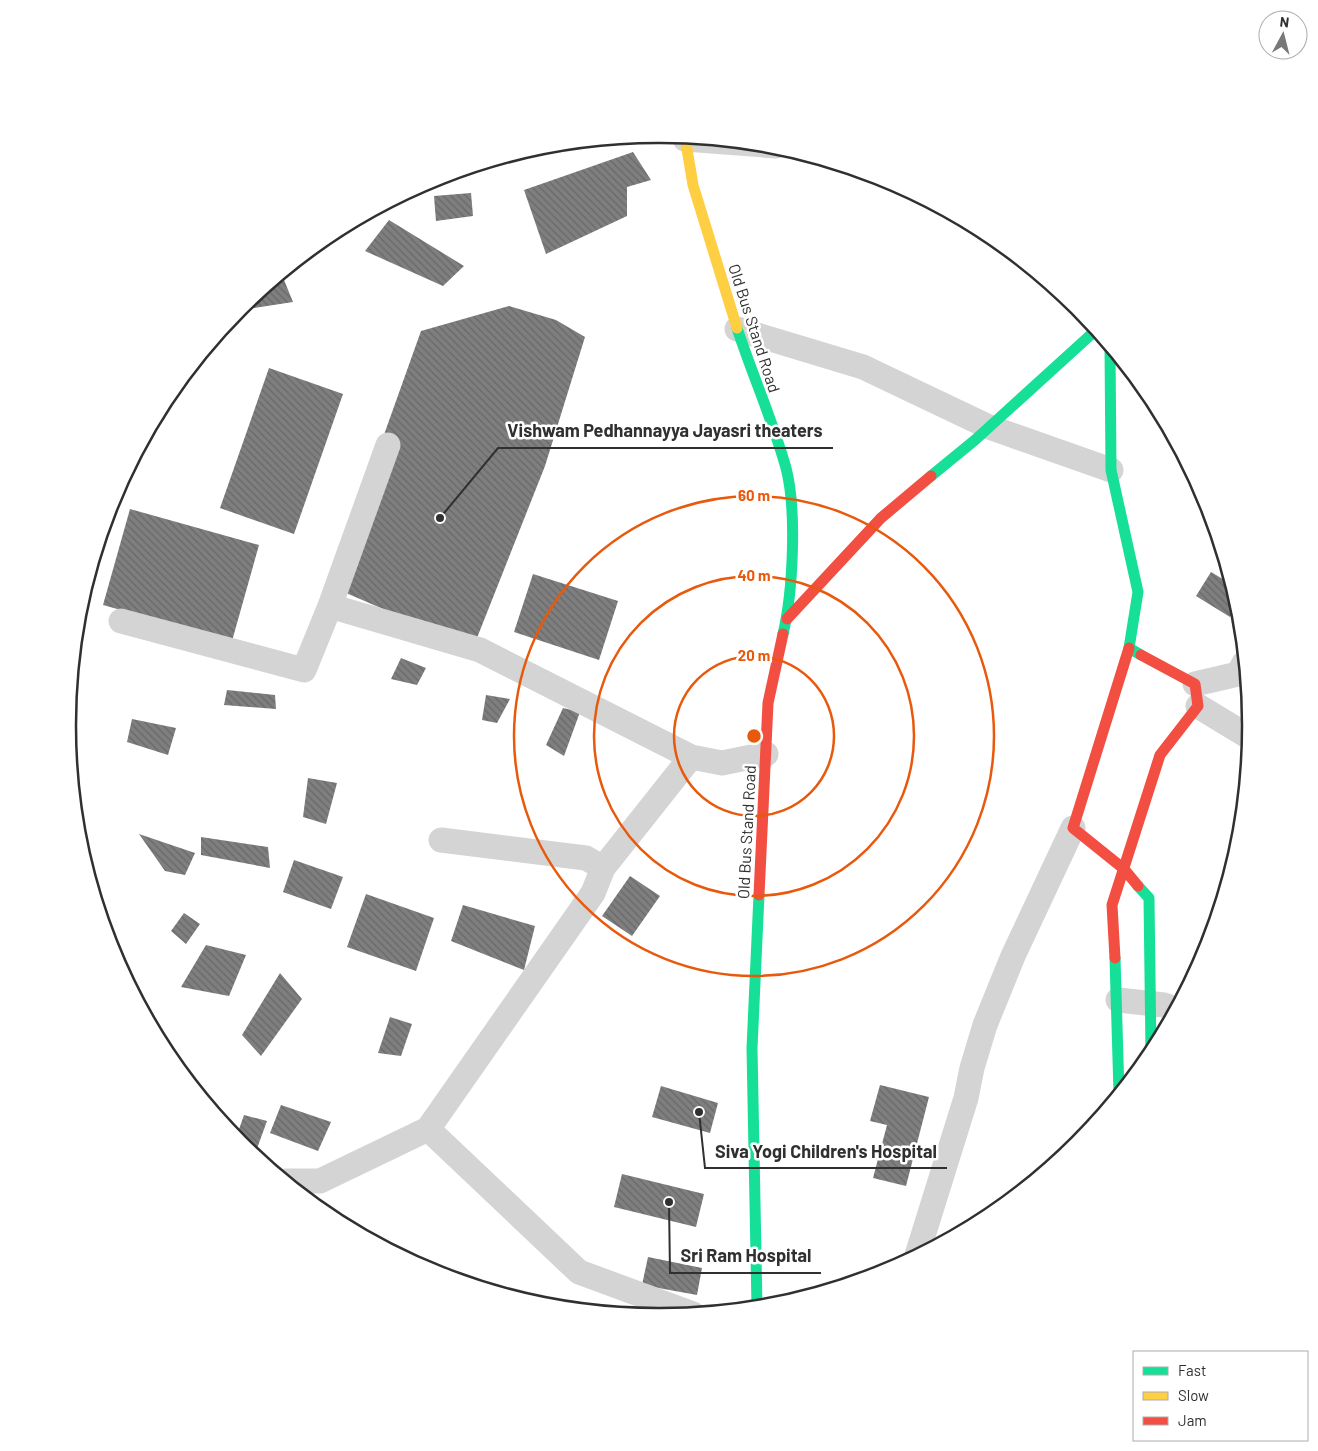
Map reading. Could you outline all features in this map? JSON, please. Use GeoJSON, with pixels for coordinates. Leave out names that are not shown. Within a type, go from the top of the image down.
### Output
{"type":"FeatureCollection","features":[{"type":"Feature","properties":{"kind":"main road","name":"Old Bus Stand Road"},"geometry":{"type":"LineString","coordinates":[[686,144],[692,185],[736,329],[786,468],[793,525],[787,619],[768,703],[752,1048],[757,1300]]}},
{"type":"Feature","properties":{"kind":"main road"},"geometry":{"type":"LineString","coordinates":[[787,619],[881,518],[989,427],[1091,335]]}},
{"type":"Feature","properties":{"kind":"main road"},"geometry":{"type":"LineString","coordinates":[[1110,357],[1111,470],[1138,592],[1129,648],[1073,828],[1124,869],[1149,898],[1150,1039]]}},
{"type":"Feature","properties":{"kind":"main road"},"geometry":{"type":"LineString","coordinates":[[1119,1083],[1118,1000],[1112,904],[1160,755],[1197,695],[1129,648]]}},
{"type":"Feature","properties":{"kind":"street"},"geometry":{"type":"LineString","coordinates":[[736,329],[863,367],[989,427],[1111,470]]}},
{"type":"Feature","properties":{"kind":"street"},"geometry":{"type":"LineString","coordinates":[[121,622],[304,670],[330,606],[388,445]]}},
{"type":"Feature","properties":{"kind":"street"},"geometry":{"type":"LineString","coordinates":[[330,606],[480,650],[691,756],[722,763],[766,754]]}},
{"type":"Feature","properties":{"kind":"street"},"geometry":{"type":"LineString","coordinates":[[1239,671],[1238,674],[1197,695],[1242,731]]}},
{"type":"Feature","properties":{"kind":"street"},"geometry":{"type":"LineString","coordinates":[[296,1181],[320,1181],[428,1129],[593,892],[603,868],[691,756]]}},
{"type":"Feature","properties":{"kind":"street"},"geometry":{"type":"LineString","coordinates":[[920,1247],[966,1098],[972,1068],[985,1025],[1013,956],[1073,828]]}},
{"type":"Feature","properties":{"kind":"street"},"geometry":{"type":"LineString","coordinates":[[441,840],[586,858],[603,868]]}},
{"type":"Feature","properties":{"kind":"street"},"geometry":{"type":"LineString","coordinates":[[1118,1000],[1169,1008]]}},
{"type":"Feature","properties":{"kind":"street"},"geometry":{"type":"LineString","coordinates":[[428,1129],[579,1272],[676,1308]]}},
{"type":"Feature","properties":{"kind":"building"},"geometry":{"type":"Polygon","coordinates":[[[633,152],[651,180],[627,187],[627,216],[546,254],[524,190],[633,152]]]}},
{"type":"Feature","properties":{"kind":"building"},"geometry":{"type":"Polygon","coordinates":[[[471,193],[473,216],[436,221],[434,196],[471,193]]]}},
{"type":"Feature","properties":{"kind":"building"},"geometry":{"type":"Polygon","coordinates":[[[389,220],[464,266],[443,286],[365,251],[389,220]]]}},
{"type":"Feature","properties":{"kind":"building"},"geometry":{"type":"Polygon","coordinates":[[[284,280],[293,302],[252,308],[284,280]]]}},
{"type":"Feature","properties":{"kind":"building"},"geometry":{"type":"Polygon","coordinates":[[[509,306],[556,320],[585,337],[545,466],[473,648],[330,586],[421,331],[509,306]]]}},
{"type":"Feature","properties":{"kind":"building"},"geometry":{"type":"Polygon","coordinates":[[[269,368],[343,394],[294,534],[220,508],[269,368]]]}},
{"type":"Feature","properties":{"kind":"building"},"geometry":{"type":"Polygon","coordinates":[[[130,509],[259,545],[232,641],[103,605],[130,509]]]}},
{"type":"Feature","properties":{"kind":"building"},"geometry":{"type":"Polygon","coordinates":[[[1211,572],[1223,579],[1231,615],[1230,617],[1196,596],[1211,572]]]}},
{"type":"Feature","properties":{"kind":"building"},"geometry":{"type":"Polygon","coordinates":[[[533,574],[618,601],[599,660],[514,632],[533,574]]]}},
{"type":"Feature","properties":{"kind":"building"},"geometry":{"type":"Polygon","coordinates":[[[401,658],[426,668],[417,685],[391,679],[401,658]]]}},
{"type":"Feature","properties":{"kind":"building"},"geometry":{"type":"Polygon","coordinates":[[[227,690],[275,695],[276,709],[224,705],[227,690]]]}},
{"type":"Feature","properties":{"kind":"building"},"geometry":{"type":"Polygon","coordinates":[[[486,695],[510,699],[497,723],[482,720],[486,695]]]}},
{"type":"Feature","properties":{"kind":"building"},"geometry":{"type":"Polygon","coordinates":[[[563,708],[580,712],[564,756],[546,745],[563,708]]]}},
{"type":"Feature","properties":{"kind":"building"},"geometry":{"type":"Polygon","coordinates":[[[132,719],[176,728],[168,755],[127,742],[132,719]]]}},
{"type":"Feature","properties":{"kind":"building"},"geometry":{"type":"Polygon","coordinates":[[[308,778],[337,783],[326,824],[303,817],[308,778]]]}},
{"type":"Feature","properties":{"kind":"building"},"geometry":{"type":"Polygon","coordinates":[[[139,834],[195,853],[185,875],[165,871],[139,834]]]}},
{"type":"Feature","properties":{"kind":"building"},"geometry":{"type":"Polygon","coordinates":[[[201,837],[268,847],[270,868],[201,855],[201,837]]]}},
{"type":"Feature","properties":{"kind":"building"},"geometry":{"type":"Polygon","coordinates":[[[294,860],[343,877],[331,909],[283,892],[294,860]]]}},
{"type":"Feature","properties":{"kind":"building"},"geometry":{"type":"Polygon","coordinates":[[[630,876],[660,896],[632,936],[602,916],[630,876]]]}},
{"type":"Feature","properties":{"kind":"building"},"geometry":{"type":"Polygon","coordinates":[[[366,894],[434,918],[416,971],[347,947],[366,894]]]}},
{"type":"Feature","properties":{"kind":"building"},"geometry":{"type":"Polygon","coordinates":[[[463,905],[535,926],[524,970],[451,941],[463,905]]]}},
{"type":"Feature","properties":{"kind":"building"},"geometry":{"type":"Polygon","coordinates":[[[184,913],[200,924],[186,944],[171,931],[184,913]]]}},
{"type":"Feature","properties":{"kind":"building"},"geometry":{"type":"Polygon","coordinates":[[[206,945],[246,955],[229,996],[181,987],[206,945]]]}},
{"type":"Feature","properties":{"kind":"building"},"geometry":{"type":"Polygon","coordinates":[[[280,973],[302,999],[261,1056],[242,1035],[280,973]]]}},
{"type":"Feature","properties":{"kind":"building"},"geometry":{"type":"Polygon","coordinates":[[[390,1017],[412,1024],[401,1056],[378,1053],[390,1017]]]}},
{"type":"Feature","properties":{"kind":"building"},"geometry":{"type":"Polygon","coordinates":[[[880,1085],[929,1097],[906,1186],[873,1178],[887,1125],[870,1121],[880,1085]]]}},
{"type":"Feature","properties":{"kind":"building"},"geometry":{"type":"Polygon","coordinates":[[[661,1086],[718,1103],[710,1133],[652,1117],[661,1086]]]}},
{"type":"Feature","properties":{"kind":"building"},"geometry":{"type":"Polygon","coordinates":[[[281,1105],[331,1122],[318,1151],[270,1133],[281,1105]]]}},
{"type":"Feature","properties":{"kind":"building"},"geometry":{"type":"Polygon","coordinates":[[[244,1115],[267,1121],[257,1148],[239,1129],[244,1115]]]}},
{"type":"Feature","properties":{"kind":"building"},"geometry":{"type":"Polygon","coordinates":[[[622,1174],[704,1194],[696,1227],[614,1207],[622,1174]]]}},
{"type":"Feature","properties":{"kind":"building"},"geometry":{"type":"Polygon","coordinates":[[[648,1257],[702,1268],[697,1295],[642,1285],[648,1257]]]}},
{"type":"Feature","properties":{"kind":"traffic: fast"},"geometry":{"type":"LineString","coordinates":[[737,328],[775,433],[786,468],[789,485],[793,528],[789,596],[783,634]]}},
{"type":"Feature","properties":{"kind":"traffic: fast"},"geometry":{"type":"LineString","coordinates":[[931,476],[975,440],[1091,335]]}},
{"type":"Feature","properties":{"kind":"traffic: fast"},"geometry":{"type":"LineString","coordinates":[[1110,357],[1111,470],[1138,592],[1129,648],[1141,655]]}},
{"type":"Feature","properties":{"kind":"traffic: fast"},"geometry":{"type":"LineString","coordinates":[[1138,886],[1149,898],[1151,1038]]}},
{"type":"Feature","properties":{"kind":"traffic: fast"},"geometry":{"type":"LineString","coordinates":[[757,1300],[752,1048],[759,895]]}},
{"type":"Feature","properties":{"kind":"traffic: fast"},"geometry":{"type":"LineString","coordinates":[[1115,958],[1119,1083]]}},
{"type":"Feature","properties":{"kind":"traffic: slow"},"geometry":{"type":"LineString","coordinates":[[686,144],[693,185],[737,328]]}},
{"type":"Feature","properties":{"kind":"traffic: jam"},"geometry":{"type":"LineString","coordinates":[[787,619],[881,518],[931,476]]}},
{"type":"Feature","properties":{"kind":"traffic: jam"},"geometry":{"type":"LineString","coordinates":[[759,895],[768,703],[783,634]]}},
{"type":"Feature","properties":{"kind":"traffic: jam"},"geometry":{"type":"LineString","coordinates":[[1129,648],[1073,828],[1124,869],[1138,886]]}},
{"type":"Feature","properties":{"kind":"traffic: jam"},"geometry":{"type":"LineString","coordinates":[[1115,958],[1112,905],[1160,755],[1198,706],[1195,684],[1141,655]]}},
{"type":"Feature","properties":{"kind":"place","name":"Vishwam Pedhannayya Jayasri theaters"},"geometry":{"type":"Point","coordinates":[440,518]}},
{"type":"Feature","properties":{"kind":"place","name":"Siva Yogi Children's Hospital"},"geometry":{"type":"Point","coordinates":[699,1112]}},
{"type":"Feature","properties":{"kind":"place","name":"Sri Ram Hospital"},"geometry":{"type":"Point","coordinates":[669,1202]}}]}
